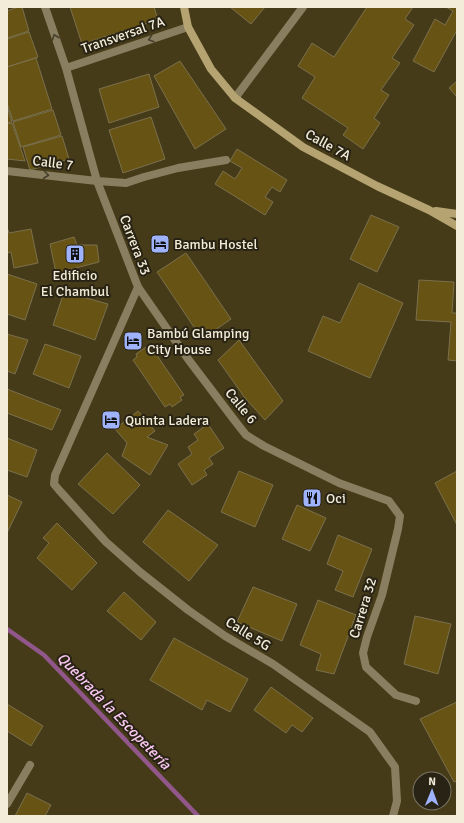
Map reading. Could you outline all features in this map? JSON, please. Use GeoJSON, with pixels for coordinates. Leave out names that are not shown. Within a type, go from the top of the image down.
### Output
{"type":"FeatureCollection","features":[{"type":"Feature","properties":{"kind":"main road","name":"Calle 7A"},"geometry":{"type":"LineString","coordinates":[[184,7],[188,27],[211,69],[235,98],[303,147],[377,186],[429,210],[457,226]]}},
{"type":"Feature","properties":{"kind":"main road","name":"Calle 7A"},"geometry":{"type":"LineString","coordinates":[[429,210],[457,214]]}},
{"type":"Feature","properties":{"kind":"street","name":"Carrera 33"},"geometry":{"type":"LineString","coordinates":[[45,7],[66,68],[97,181],[138,287],[55,475],[54,484]]}},
{"type":"Feature","properties":{"kind":"street"},"geometry":{"type":"LineString","coordinates":[[235,98],[303,7]]}},
{"type":"Feature","properties":{"kind":"street","name":"Transversal 7A"},"geometry":{"type":"LineString","coordinates":[[66,68],[188,27]]}},
{"type":"Feature","properties":{"kind":"street","name":"Calle 7"},"geometry":{"type":"LineString","coordinates":[[7,171],[126,183],[178,168],[226,160]]}},
{"type":"Feature","properties":{"kind":"street","name":"Calle 6"},"geometry":{"type":"LineString","coordinates":[[138,287],[188,359],[246,435],[264,446],[339,483],[389,501]]}},
{"type":"Feature","properties":{"kind":"street","name":"Calle 5G"},"geometry":{"type":"LineString","coordinates":[[54,484],[106,542],[140,572],[182,605],[225,636],[272,664],[370,732],[394,767],[397,801],[393,816]]}},
{"type":"Feature","properties":{"kind":"street","name":"Carrera 32"},"geometry":{"type":"LineString","coordinates":[[389,501],[400,516],[398,529],[382,595],[363,653],[366,667],[396,695],[416,701]]}},
{"type":"Feature","properties":{"kind":"street"},"geometry":{"type":"LineString","coordinates":[[7,804],[30,765]]}},
{"type":"Feature","properties":{"kind":"building"},"geometry":{"type":"Polygon","coordinates":[[[22,7],[29,31],[7,38],[7,11],[22,7]]]}},
{"type":"Feature","properties":{"kind":"building"},"geometry":{"type":"Polygon","coordinates":[[[70,7],[154,7],[158,20],[82,44],[70,7]]]}},
{"type":"Feature","properties":{"kind":"building"},"geometry":{"type":"Polygon","coordinates":[[[230,7],[265,7],[251,24],[230,7]]]}},
{"type":"Feature","properties":{"kind":"building"},"geometry":{"type":"Polygon","coordinates":[[[367,7],[413,7],[405,19],[414,25],[392,58],[400,63],[381,90],[389,95],[374,118],[380,123],[363,149],[343,135],[348,128],[302,98],[315,77],[298,66],[312,43],[334,57],[367,7]]]}},
{"type":"Feature","properties":{"kind":"building"},"geometry":{"type":"Polygon","coordinates":[[[446,7],[457,7],[457,30],[434,72],[413,61],[435,19],[445,25],[453,11],[446,7]]]}},
{"type":"Feature","properties":{"kind":"building"},"geometry":{"type":"Polygon","coordinates":[[[29,32],[38,57],[7,67],[7,39],[29,32]]]}},
{"type":"Feature","properties":{"kind":"building"},"geometry":{"type":"Polygon","coordinates":[[[36,58],[52,109],[13,121],[7,103],[7,67],[36,58]]]}},
{"type":"Feature","properties":{"kind":"building"},"geometry":{"type":"Polygon","coordinates":[[[180,61],[226,129],[195,149],[154,76],[180,61]]]}},
{"type":"Feature","properties":{"kind":"building"},"geometry":{"type":"Polygon","coordinates":[[[149,74],[159,107],[109,123],[99,89],[149,74]]]}},
{"type":"Feature","properties":{"kind":"building"},"geometry":{"type":"Polygon","coordinates":[[[457,81],[457,97],[449,88],[457,81]]]}},
{"type":"Feature","properties":{"kind":"building"},"geometry":{"type":"Polygon","coordinates":[[[7,106],[12,122],[7,123],[7,106]]]}},
{"type":"Feature","properties":{"kind":"building"},"geometry":{"type":"Polygon","coordinates":[[[53,110],[61,135],[21,147],[13,122],[53,110]]]}},
{"type":"Feature","properties":{"kind":"building"},"geometry":{"type":"Polygon","coordinates":[[[151,117],[165,159],[123,173],[109,130],[151,117]]]}},
{"type":"Feature","properties":{"kind":"building"},"geometry":{"type":"Polygon","coordinates":[[[12,123],[25,161],[7,159],[7,124],[12,123]]]}},
{"type":"Feature","properties":{"kind":"building"},"geometry":{"type":"Polygon","coordinates":[[[62,136],[69,159],[30,170],[23,147],[62,136]]]}},
{"type":"Feature","properties":{"kind":"building"},"geometry":{"type":"Polygon","coordinates":[[[237,149],[287,180],[280,192],[272,187],[265,197],[273,202],[265,215],[215,184],[223,171],[235,179],[242,168],[230,161],[237,149]]]}},
{"type":"Feature","properties":{"kind":"building"},"geometry":{"type":"Polygon","coordinates":[[[371,215],[399,227],[377,272],[350,259],[371,215]]]}},
{"type":"Feature","properties":{"kind":"building"},"geometry":{"type":"Polygon","coordinates":[[[7,227],[9,233],[31,229],[38,263],[14,268],[11,252],[7,253],[7,227]]]}},
{"type":"Feature","properties":{"kind":"building","name":"Edificio El Chambul"},"geometry":{"type":"Polygon","coordinates":[[[74,237],[77,245],[97,245],[99,262],[56,273],[50,244],[74,237]]]}},
{"type":"Feature","properties":{"kind":"building"},"geometry":{"type":"Polygon","coordinates":[[[186,253],[231,319],[202,339],[157,272],[186,253]]]}},
{"type":"Feature","properties":{"kind":"building"},"geometry":{"type":"Polygon","coordinates":[[[7,274],[37,284],[25,320],[7,314],[7,274]]]}},
{"type":"Feature","properties":{"kind":"building"},"geometry":{"type":"Polygon","coordinates":[[[419,280],[454,282],[452,313],[457,313],[457,361],[448,360],[451,322],[416,320],[419,280]]]}},
{"type":"Feature","properties":{"kind":"building"},"geometry":{"type":"Polygon","coordinates":[[[359,283],[403,303],[370,378],[308,351],[323,316],[340,323],[359,283]]]}},
{"type":"Feature","properties":{"kind":"building"},"geometry":{"type":"Polygon","coordinates":[[[64,292],[108,304],[95,340],[53,325],[64,292]]]}},
{"type":"Feature","properties":{"kind":"building"},"geometry":{"type":"Polygon","coordinates":[[[7,334],[28,340],[15,374],[7,371],[7,334]]]}},
{"type":"Feature","properties":{"kind":"building"},"geometry":{"type":"Polygon","coordinates":[[[239,340],[283,401],[265,420],[245,398],[218,360],[239,340]]]}},
{"type":"Feature","properties":{"kind":"building"},"geometry":{"type":"Polygon","coordinates":[[[45,344],[81,356],[69,388],[33,374],[45,344]]]}},
{"type":"Feature","properties":{"kind":"building"},"geometry":{"type":"Polygon","coordinates":[[[146,347],[148,350],[152,348],[184,395],[180,397],[182,400],[172,407],[170,404],[165,407],[133,360],[137,357],[136,354],[146,347]]]}},
{"type":"Feature","properties":{"kind":"building"},"geometry":{"type":"Polygon","coordinates":[[[7,389],[61,410],[52,430],[7,413],[7,389]]]}},
{"type":"Feature","properties":{"kind":"building"},"geometry":{"type":"Polygon","coordinates":[[[138,411],[155,431],[147,437],[168,445],[150,475],[122,456],[127,443],[115,429],[138,411]]]}},
{"type":"Feature","properties":{"kind":"building"},"geometry":{"type":"Polygon","coordinates":[[[208,424],[224,448],[209,458],[213,464],[204,470],[207,475],[192,485],[178,464],[192,454],[188,447],[198,440],[194,434],[208,424]]]}},
{"type":"Feature","properties":{"kind":"building"},"geometry":{"type":"Polygon","coordinates":[[[7,438],[37,450],[27,477],[7,470],[7,438]]]}},
{"type":"Feature","properties":{"kind":"building"},"geometry":{"type":"Polygon","coordinates":[[[107,453],[140,485],[113,514],[78,484],[107,453]]]}},
{"type":"Feature","properties":{"kind":"building"},"geometry":{"type":"Polygon","coordinates":[[[239,471],[273,485],[255,527],[221,512],[239,471]]]}},
{"type":"Feature","properties":{"kind":"building"},"geometry":{"type":"Polygon","coordinates":[[[457,471],[457,525],[435,483],[457,471]]]}},
{"type":"Feature","properties":{"kind":"building"},"geometry":{"type":"Polygon","coordinates":[[[7,495],[22,502],[7,533],[7,495]]]}},
{"type":"Feature","properties":{"kind":"building"},"geometry":{"type":"Polygon","coordinates":[[[297,505],[326,518],[310,551],[282,539],[297,505]]]}},
{"type":"Feature","properties":{"kind":"building"},"geometry":{"type":"Polygon","coordinates":[[[168,510],[218,545],[189,581],[143,542],[168,510]]]}},
{"type":"Feature","properties":{"kind":"building"},"geometry":{"type":"Polygon","coordinates":[[[57,523],[97,563],[72,590],[37,558],[49,543],[43,538],[57,523]]]}},
{"type":"Feature","properties":{"kind":"building"},"geometry":{"type":"Polygon","coordinates":[[[338,535],[372,549],[353,597],[335,590],[343,571],[327,564],[338,535]]]}},
{"type":"Feature","properties":{"kind":"building"},"geometry":{"type":"Polygon","coordinates":[[[253,587],[297,604],[282,641],[237,622],[253,587]]]}},
{"type":"Feature","properties":{"kind":"building"},"geometry":{"type":"Polygon","coordinates":[[[124,592],[156,622],[141,640],[107,611],[124,592]]]}},
{"type":"Feature","properties":{"kind":"building"},"geometry":{"type":"Polygon","coordinates":[[[318,600],[356,615],[334,674],[316,670],[321,654],[300,645],[318,600]]]}},
{"type":"Feature","properties":{"kind":"building"},"geometry":{"type":"Polygon","coordinates":[[[415,616],[451,624],[438,674],[404,664],[415,616]]]}},
{"type":"Feature","properties":{"kind":"building"},"geometry":{"type":"Polygon","coordinates":[[[174,638],[248,679],[230,712],[207,700],[202,710],[150,680],[174,638]]]}},
{"type":"Feature","properties":{"kind":"building"},"geometry":{"type":"Polygon","coordinates":[[[271,687],[313,718],[302,732],[292,725],[286,733],[254,710],[271,687]]]}},
{"type":"Feature","properties":{"kind":"building"},"geometry":{"type":"Polygon","coordinates":[[[457,702],[457,781],[454,782],[452,778],[452,771],[448,771],[420,719],[457,702]]]}},
{"type":"Feature","properties":{"kind":"building"},"geometry":{"type":"Polygon","coordinates":[[[7,704],[43,726],[31,746],[7,731],[7,704]]]}},
{"type":"Feature","properties":{"kind":"building"},"geometry":{"type":"Polygon","coordinates":[[[27,793],[51,805],[45,816],[15,816],[27,793]]]}},
{"type":"Feature","properties":{"kind":"waterway","name":"Quebrada la Escopetería"},"geometry":{"type":"LineString","coordinates":[[7,629],[44,655],[198,816]]}},
{"type":"Feature","properties":{"kind":"place","name":"Bambu Hostel"},"geometry":{"type":"Point","coordinates":[160,244]}},
{"type":"Feature","properties":{"kind":"place","name":"Edificio El Chambul"},"geometry":{"type":"Point","coordinates":[75,254]}},
{"type":"Feature","properties":{"kind":"place","name":"Bambú Glamping City House"},"geometry":{"type":"Point","coordinates":[133,341]}},
{"type":"Feature","properties":{"kind":"place","name":"Quinta Ladera"},"geometry":{"type":"Point","coordinates":[111,420]}},
{"type":"Feature","properties":{"kind":"place","name":"Oci"},"geometry":{"type":"Point","coordinates":[312,498]}}]}
